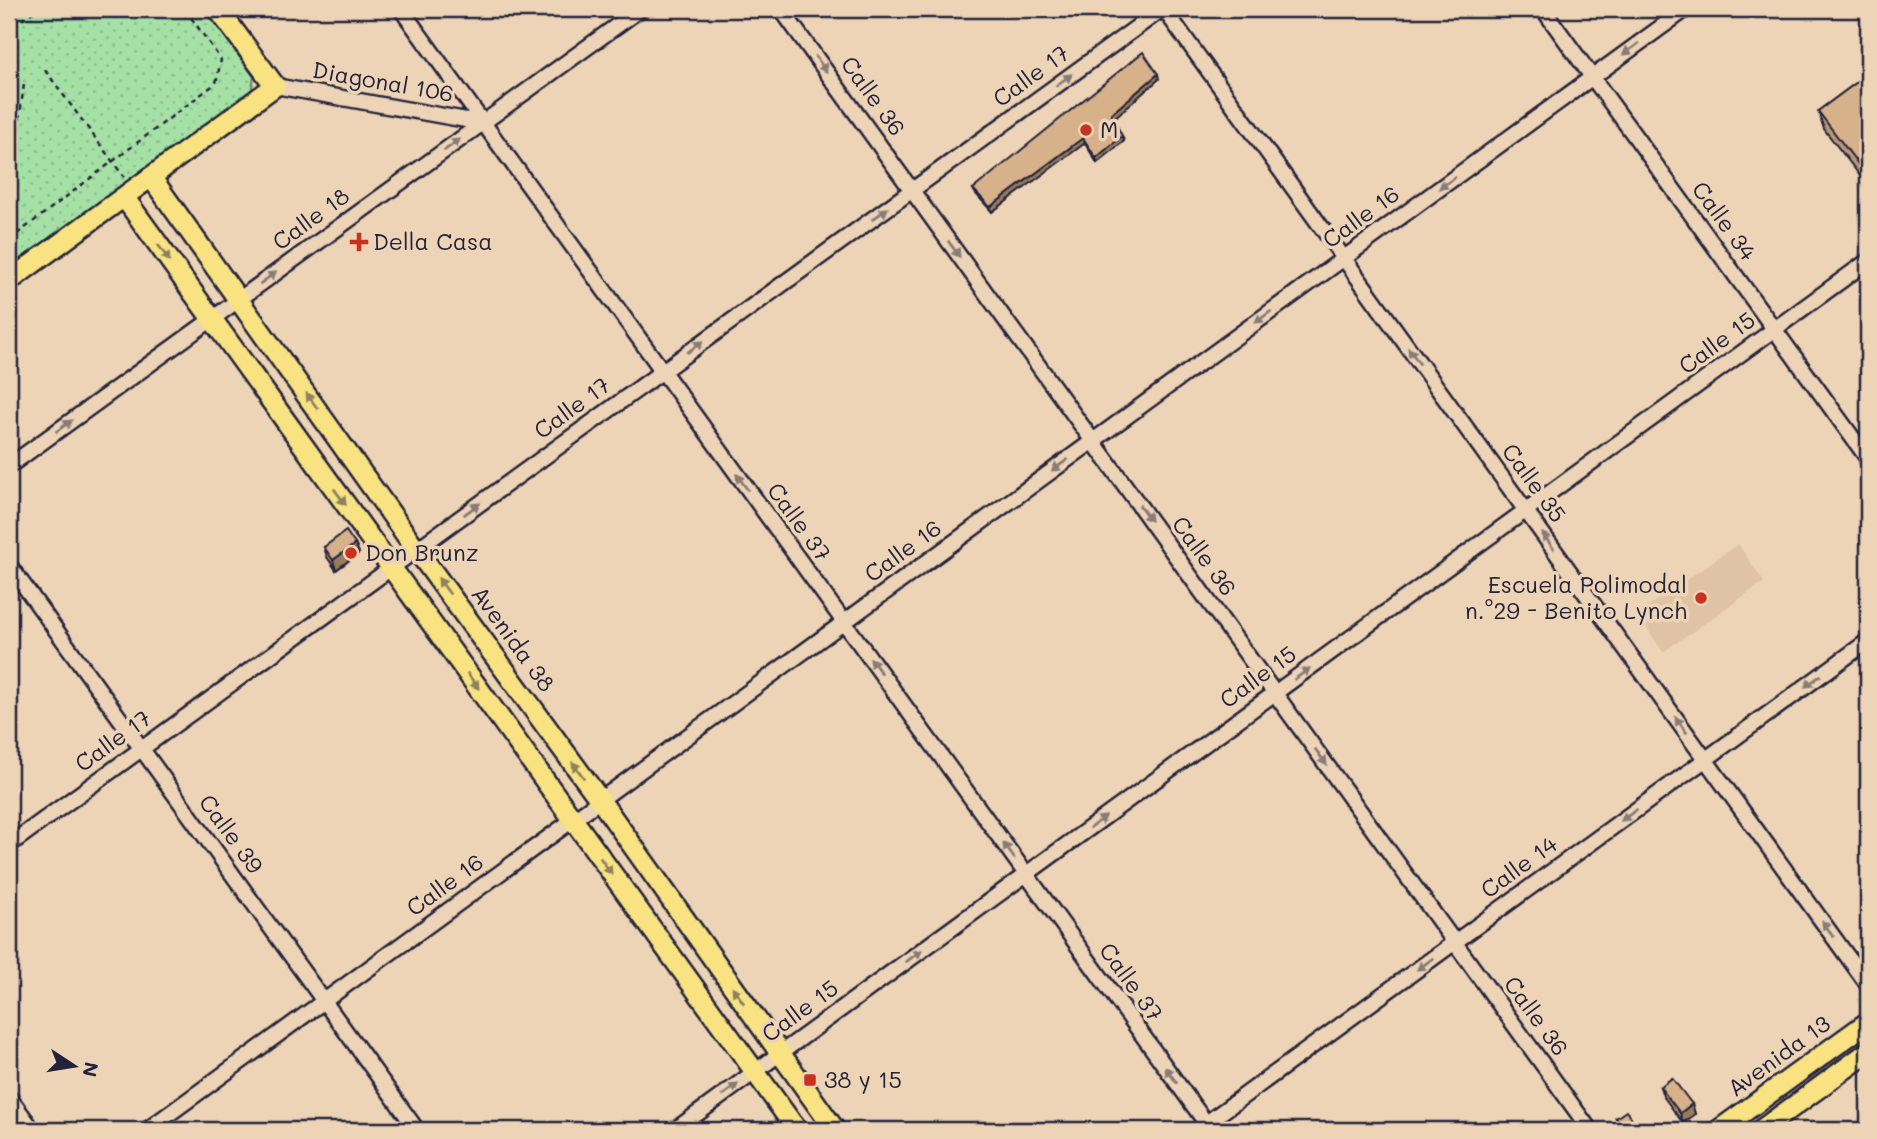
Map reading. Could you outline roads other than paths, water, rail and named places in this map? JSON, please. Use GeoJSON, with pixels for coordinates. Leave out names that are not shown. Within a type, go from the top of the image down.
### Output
{"type":"FeatureCollection","features":[{"type":"Feature","properties":{"kind":"main road"},"geometry":{"type":"LineString","coordinates":[[9,281],[275,86],[218,9]]}},
{"type":"Feature","properties":{"kind":"main road","name":"Avenida 38"},"geometry":{"type":"LineString","coordinates":[[151,177],[835,1130]]}},
{"type":"Feature","properties":{"kind":"main road"},"geometry":{"type":"LineString","coordinates":[[129,194],[212,319],[797,1130]]}},
{"type":"Feature","properties":{"kind":"main road","name":"Avenida 13"},"geometry":{"type":"LineString","coordinates":[[1719,1130],[1868,1022]]}},
{"type":"Feature","properties":{"kind":"main road"},"geometry":{"type":"LineString","coordinates":[[1761,1130],[1868,1052]]}},
{"type":"Feature","properties":{"kind":"street","name":"Calle 37"},"geometry":{"type":"LineString","coordinates":[[401,9],[1026,875],[1204,1128]]}},
{"type":"Feature","properties":{"kind":"street","name":"Calle 18"},"geometry":{"type":"LineString","coordinates":[[9,466],[640,9]]}},
{"type":"Feature","properties":{"kind":"street","name":"Calle 36"},"geometry":{"type":"LineString","coordinates":[[781,9],[1590,1130]]}},
{"type":"Feature","properties":{"kind":"street","name":"Calle 17"},"geometry":{"type":"LineString","coordinates":[[9,845],[1163,9]]}},
{"type":"Feature","properties":{"kind":"street","name":"Calle 35"},"geometry":{"type":"LineString","coordinates":[[1163,9],[1868,985]]}},
{"type":"Feature","properties":{"kind":"street","name":"Calle 34"},"geometry":{"type":"LineString","coordinates":[[1543,9],[1868,459]]}},
{"type":"Feature","properties":{"kind":"street","name":"Calle 16"},"geometry":{"type":"LineString","coordinates":[[147,1130],[1686,9]]}},
{"type":"Feature","properties":{"kind":"street","name":"Diagonal 106"},"geometry":{"type":"LineString","coordinates":[[275,86],[483,122]]}},
{"type":"Feature","properties":{"kind":"street","name":"Calle 15"},"geometry":{"type":"LineString","coordinates":[[675,1130],[1868,261]]}},
{"type":"Feature","properties":{"kind":"street","name":"Calle 39"},"geometry":{"type":"LineString","coordinates":[[9,565],[416,1130]]}},
{"type":"Feature","properties":{"kind":"street","name":"Calle 14"},"geometry":{"type":"LineString","coordinates":[[1204,1128],[1868,641]]}},
{"type":"Feature","properties":{"kind":"street"},"geometry":{"type":"LineString","coordinates":[[9,1097],[33,1130]]}},
{"type":"Feature","properties":{"kind":"place","name":"M"},"geometry":{"type":"Point","coordinates":[1086,130]}},
{"type":"Feature","properties":{"kind":"place","name":"Della Casa"},"geometry":{"type":"Point","coordinates":[359,242]}},
{"type":"Feature","properties":{"kind":"place","name":"Don Brunz"},"geometry":{"type":"Point","coordinates":[351,553]}},
{"type":"Feature","properties":{"kind":"place","name":"Escuela Polimodal n.°29 - Benito Lynch"},"geometry":{"type":"Point","coordinates":[1701,598]}},
{"type":"Feature","properties":{"kind":"place","name":"38 y 15"},"geometry":{"type":"Point","coordinates":[810,1080]}}]}
